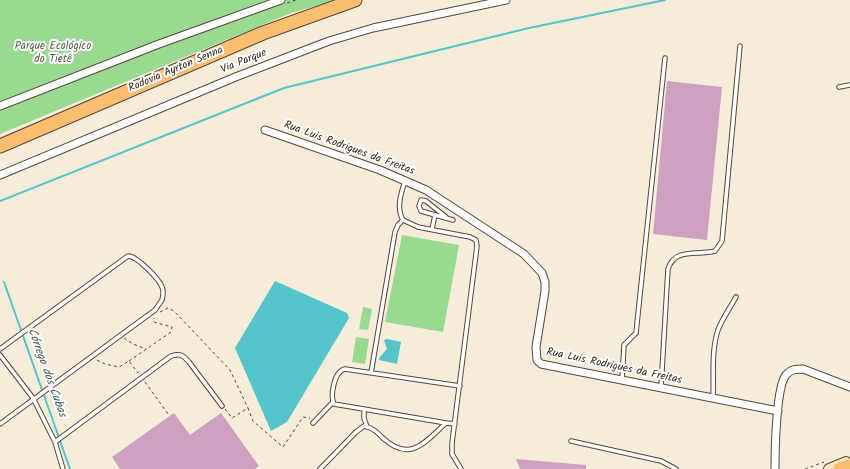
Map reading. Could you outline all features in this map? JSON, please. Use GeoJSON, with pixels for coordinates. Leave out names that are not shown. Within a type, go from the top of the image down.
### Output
{"type":"FeatureCollection","features":[{"type":"Feature","properties":{"kind":"highway","name":"Rodovia Ayrton Senna"},"geometry":{"type":"LineString","coordinates":[[0,146],[263,33],[355,0]]}},
{"type":"Feature","properties":{"kind":"highway"},"geometry":{"type":"LineString","coordinates":[[840,469],[850,466]]}},
{"type":"Feature","properties":{"kind":"main road"},"geometry":{"type":"LineString","coordinates":[[829,469],[850,460]]}},
{"type":"Feature","properties":{"kind":"street"},"geometry":{"type":"LineString","coordinates":[[0,106],[159,44],[281,0]]}},
{"type":"Feature","properties":{"kind":"street","name":"Via Parque"},"geometry":{"type":"LineString","coordinates":[[0,175],[238,76],[329,41],[373,28],[506,0]]}},
{"type":"Feature","properties":{"kind":"street","name":"Rua Luis Rodrigues da Freitas"},"geometry":{"type":"LineString","coordinates":[[265,130],[406,181],[426,190],[524,254],[542,273],[545,282],[545,292],[536,346],[537,360],[541,364],[778,411]]}},
{"type":"Feature","properties":{"kind":"street"},"geometry":{"type":"LineString","coordinates":[[775,469],[778,411],[783,382],[786,376],[797,369],[803,369],[850,387]]}},
{"type":"Feature","properties":{"kind":"lane"},"geometry":{"type":"LineString","coordinates":[[661,389],[668,270],[671,262],[676,257],[684,254],[715,251],[722,241],[740,46]]}},
{"type":"Feature","properties":{"kind":"lane"},"geometry":{"type":"LineString","coordinates":[[622,381],[624,345],[636,334],[665,58]]}},
{"type":"Feature","properties":{"kind":"lane"},"geometry":{"type":"LineString","coordinates":[[839,87],[850,85]]}},
{"type":"Feature","properties":{"kind":"lane"},"geometry":{"type":"LineString","coordinates":[[406,181],[400,201],[400,216],[403,220],[410,224],[470,237],[476,240],[477,246],[452,454],[461,469]]}},
{"type":"Feature","properties":{"kind":"lane"},"geometry":{"type":"LineString","coordinates":[[446,217],[426,201],[421,200],[419,206],[421,211],[453,220]]}},
{"type":"Feature","properties":{"kind":"lane"},"geometry":{"type":"LineString","coordinates":[[432,229],[435,215]]}},
{"type":"Feature","properties":{"kind":"lane"},"geometry":{"type":"LineString","coordinates":[[371,373],[395,232],[398,225],[403,220]]}},
{"type":"Feature","properties":{"kind":"lane"},"geometry":{"type":"LineString","coordinates":[[0,349],[112,266],[128,256],[132,256],[142,263],[162,286],[162,300],[155,310],[33,398],[0,424]]}},
{"type":"Feature","properties":{"kind":"lane"},"geometry":{"type":"LineString","coordinates":[[713,399],[714,349],[716,338],[719,328],[736,297]]}},
{"type":"Feature","properties":{"kind":"lane"},"geometry":{"type":"LineString","coordinates":[[55,442],[171,356],[176,354],[182,355],[189,362],[222,406]]}},
{"type":"Feature","properties":{"kind":"lane"},"geometry":{"type":"LineString","coordinates":[[0,355],[33,398],[55,442],[63,469]]}},
{"type":"Feature","properties":{"kind":"lane"},"geometry":{"type":"LineString","coordinates":[[314,422],[332,402],[338,372],[344,369],[460,386]]}},
{"type":"Feature","properties":{"kind":"lane"},"geometry":{"type":"LineString","coordinates":[[332,402],[337,406],[455,424]]}},
{"type":"Feature","properties":{"kind":"lane"},"geometry":{"type":"LineString","coordinates":[[364,410],[364,418],[367,427]]}},
{"type":"Feature","properties":{"kind":"lane"},"geometry":{"type":"LineString","coordinates":[[320,469],[362,427],[367,427],[376,431],[395,447],[407,450],[419,447],[446,423]]}},
{"type":"Feature","properties":{"kind":"lane"},"geometry":{"type":"LineString","coordinates":[[571,441],[661,461],[676,469]]}},
{"type":"Feature","properties":{"kind":"path"},"geometry":{"type":"LineString","coordinates":[[129,361],[173,329],[172,327],[154,322],[154,317],[168,308],[174,311],[230,370],[253,420],[283,447],[303,417],[314,422]]}},
{"type":"Feature","properties":{"kind":"path"},"geometry":{"type":"LineString","coordinates":[[120,336],[133,344],[146,349]]}},
{"type":"Feature","properties":{"kind":"path"},"geometry":{"type":"LineString","coordinates":[[222,406],[232,418],[248,408]]}},
{"type":"Feature","properties":{"kind":"green space","name":"Parque Ecológico do Tietê"},"geometry":{"type":"Polygon","coordinates":[[[0,0],[337,0],[291,13],[0,134],[0,0]]]}},
{"type":"Feature","properties":{"kind":"green space"},"geometry":{"type":"Polygon","coordinates":[[[402,235],[459,245],[443,332],[385,322],[402,235]]]}},
{"type":"Feature","properties":{"kind":"green space"},"geometry":{"type":"Polygon","coordinates":[[[363,307],[372,309],[368,330],[359,329],[363,307]]]}},
{"type":"Feature","properties":{"kind":"green space"},"geometry":{"type":"Polygon","coordinates":[[[356,337],[369,339],[365,364],[352,362],[356,337]]]}},
{"type":"Feature","properties":{"kind":"water"},"geometry":{"type":"Polygon","coordinates":[[[275,281],[347,313],[349,318],[287,422],[271,431],[235,348],[275,281]]]}},
{"type":"Feature","properties":{"kind":"water"},"geometry":{"type":"Polygon","coordinates":[[[387,339],[401,342],[397,364],[379,360],[387,349],[384,340],[387,339]]]}},
{"type":"Feature","properties":{"kind":"building"},"geometry":{"type":"Polygon","coordinates":[[[667,81],[722,87],[707,240],[653,234],[667,81]]]}},
{"type":"Feature","properties":{"kind":"building"},"geometry":{"type":"Polygon","coordinates":[[[174,413],[190,435],[221,413],[259,466],[255,469],[120,469],[112,457],[174,413]]]}},
{"type":"Feature","properties":{"kind":"building"},"geometry":{"type":"Polygon","coordinates":[[[516,459],[586,465],[586,469],[520,469],[516,459]]]}},
{"type":"Feature","properties":{"kind":"waterway"},"geometry":{"type":"LineString","coordinates":[[0,201],[284,88],[529,28],[665,0]]}},
{"type":"Feature","properties":{"kind":"waterway","name":"Córrego dos Cubas"},"geometry":{"type":"LineString","coordinates":[[4,282],[70,469]]}}]}
